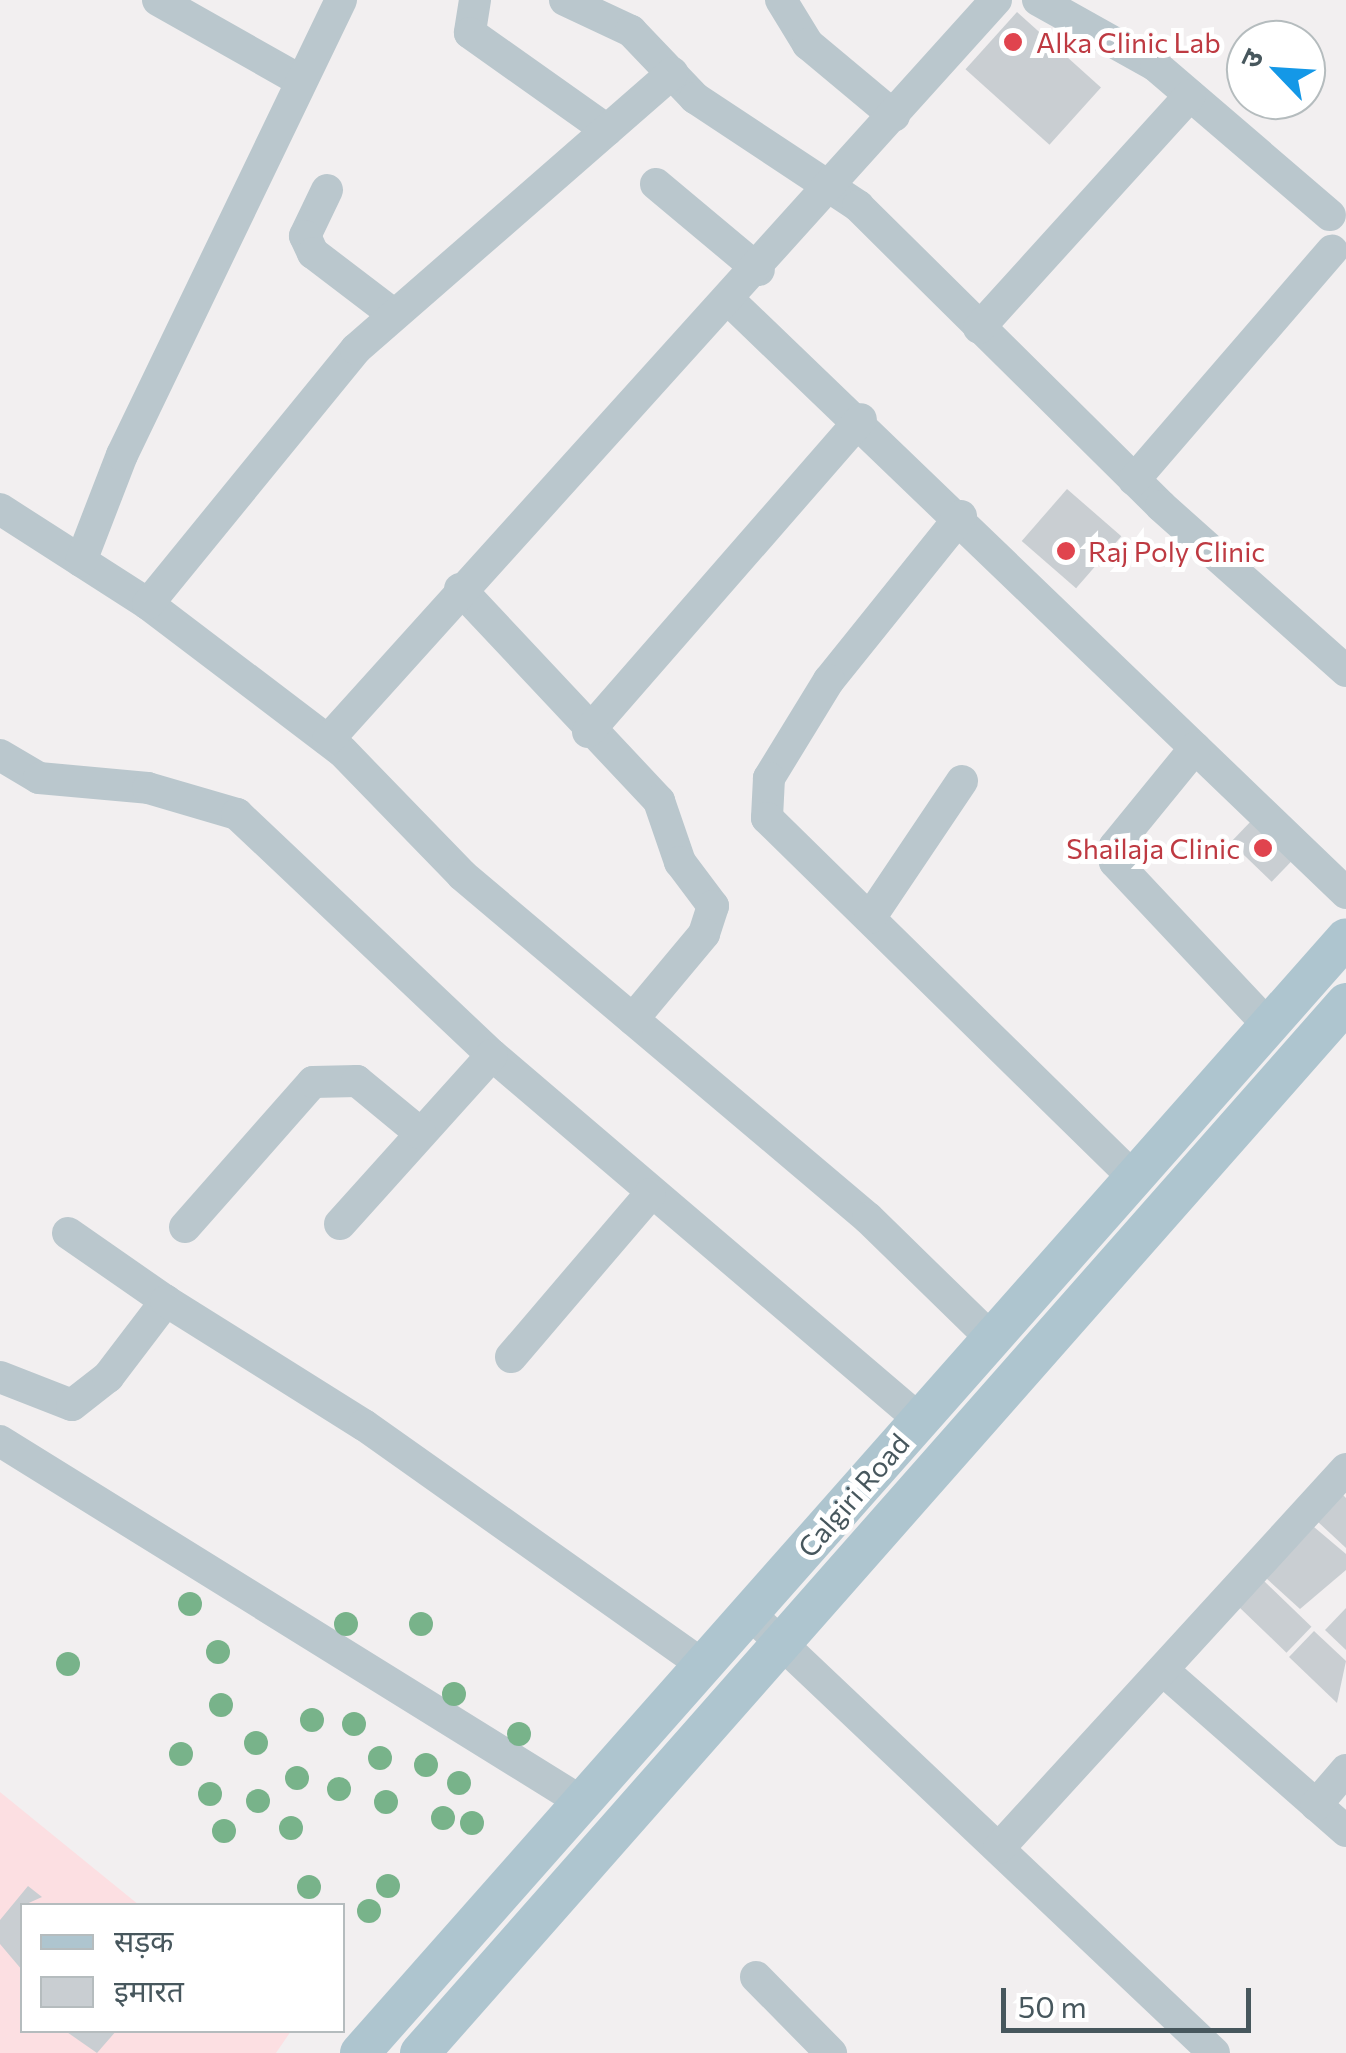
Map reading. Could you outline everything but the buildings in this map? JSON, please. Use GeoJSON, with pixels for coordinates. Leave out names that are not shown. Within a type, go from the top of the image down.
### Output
{"type":"FeatureCollection","features":[{"type":"Feature","properties":{"kind":"main road","name":"Calgiri Road"},"geometry":{"type":"LineString","coordinates":[[360,2053],[1346,938]]}},
{"type":"Feature","properties":{"kind":"main road","name":"Calgiri Road"},"geometry":{"type":"LineString","coordinates":[[420,2053],[778,1641],[1346,1002]]}},
{"type":"Feature","properties":{"kind":"street"},"geometry":{"type":"LineString","coordinates":[[158,0],[301,81]]}},
{"type":"Feature","properties":{"kind":"street"},"geometry":{"type":"LineString","coordinates":[[82,561],[122,455],[342,0]]}},
{"type":"Feature","properties":{"kind":"street"},"geometry":{"type":"LineString","coordinates":[[475,0],[470,33],[607,130]]}},
{"type":"Feature","properties":{"kind":"street"},"geometry":{"type":"LineString","coordinates":[[565,0],[631,31],[672,74],[830,188],[1134,480],[1346,671]]}},
{"type":"Feature","properties":{"kind":"street"},"geometry":{"type":"LineString","coordinates":[[780,0],[808,44],[894,116]]}},
{"type":"Feature","properties":{"kind":"street"},"geometry":{"type":"LineString","coordinates":[[328,740],[460,590],[731,302],[996,0]]}},
{"type":"Feature","properties":{"kind":"street"},"geometry":{"type":"LineString","coordinates":[[1038,0],[1190,95],[1338,205],[1339,260],[1134,480]]}},
{"type":"Feature","properties":{"kind":"street"},"geometry":{"type":"LineString","coordinates":[[148,604],[393,314],[672,74]]}},
{"type":"Feature","properties":{"kind":"street"},"geometry":{"type":"LineString","coordinates":[[978,328],[1190,95]]}},
{"type":"Feature","properties":{"kind":"street"},"geometry":{"type":"LineString","coordinates":[[656,184],[759,270]]}},
{"type":"Feature","properties":{"kind":"street"},"geometry":{"type":"LineString","coordinates":[[327,190],[305,236],[313,253],[393,314]]}},
{"type":"Feature","properties":{"kind":"street"},"geometry":{"type":"LineString","coordinates":[[731,302],[961,516],[1346,893]]}},
{"type":"Feature","properties":{"kind":"street"},"geometry":{"type":"LineString","coordinates":[[588,732],[861,420]]}},
{"type":"Feature","properties":{"kind":"street"},"geometry":{"type":"LineString","coordinates":[[0,509],[148,604],[328,740],[462,875],[868,1218],[992,1339]]}},
{"type":"Feature","properties":{"kind":"street"},"geometry":{"type":"LineString","coordinates":[[961,516],[829,680],[770,778],[768,818],[1134,1178]]}},
{"type":"Feature","properties":{"kind":"street"},"geometry":{"type":"LineString","coordinates":[[460,590],[588,732],[659,801],[680,862],[713,906],[704,934],[634,1020]]}},
{"type":"Feature","properties":{"kind":"street"},"geometry":{"type":"LineString","coordinates":[[1196,748],[1116,846],[1115,862],[1269,1026]]}},
{"type":"Feature","properties":{"kind":"street"},"geometry":{"type":"LineString","coordinates":[[0,755],[39,778],[148,788],[237,814],[492,1055],[650,1194],[920,1420]]}},
{"type":"Feature","properties":{"kind":"street"},"geometry":{"type":"LineString","coordinates":[[870,918],[962,781]]}},
{"type":"Feature","properties":{"kind":"street"},"geometry":{"type":"LineString","coordinates":[[340,1224],[492,1055]]}},
{"type":"Feature","properties":{"kind":"street"},"geometry":{"type":"LineString","coordinates":[[185,1227],[313,1082],[357,1080],[420,1133]]}},
{"type":"Feature","properties":{"kind":"street"},"geometry":{"type":"LineString","coordinates":[[511,1357],[650,1194]]}},
{"type":"Feature","properties":{"kind":"street"},"geometry":{"type":"LineString","coordinates":[[68,1233],[166,1301],[364,1425],[703,1665]]}},
{"type":"Feature","properties":{"kind":"street"},"geometry":{"type":"LineString","coordinates":[[0,1377],[72,1406],[108,1377],[166,1301]]}},
{"type":"Feature","properties":{"kind":"street"},"geometry":{"type":"LineString","coordinates":[[0,1441],[582,1802]]}},
{"type":"Feature","properties":{"kind":"street"},"geometry":{"type":"LineString","coordinates":[[999,1848],[1165,1672],[1346,1469]]}},
{"type":"Feature","properties":{"kind":"street"},"geometry":{"type":"LineString","coordinates":[[749,1613],[999,1848],[1200,2048]]}},
{"type":"Feature","properties":{"kind":"street"},"geometry":{"type":"LineString","coordinates":[[1165,1672],[1346,1831]]}},
{"type":"Feature","properties":{"kind":"street"},"geometry":{"type":"LineString","coordinates":[[1316,1805],[1346,1770]]}},
{"type":"Feature","properties":{"kind":"street"},"geometry":{"type":"LineString","coordinates":[[756,1977],[832,2053]]}},
{"type":"Feature","properties":{"kind":"shaded area"},"geometry":{"type":"Polygon","coordinates":[[[0,1792],[137,1903],[20,1903],[20,2033],[290,2033],[276,2053],[0,2053],[0,1792]]]}},
{"type":"Feature","properties":{"kind":"place","name":"Alka Clinic Lab"},"geometry":{"type":"Point","coordinates":[1013,42]}},
{"type":"Feature","properties":{"kind":"place","name":"Raj Poly Clinic"},"geometry":{"type":"Point","coordinates":[1066,551]}},
{"type":"Feature","properties":{"kind":"place","name":"Shailaja Clinic"},"geometry":{"type":"Point","coordinates":[1263,848]}}]}
